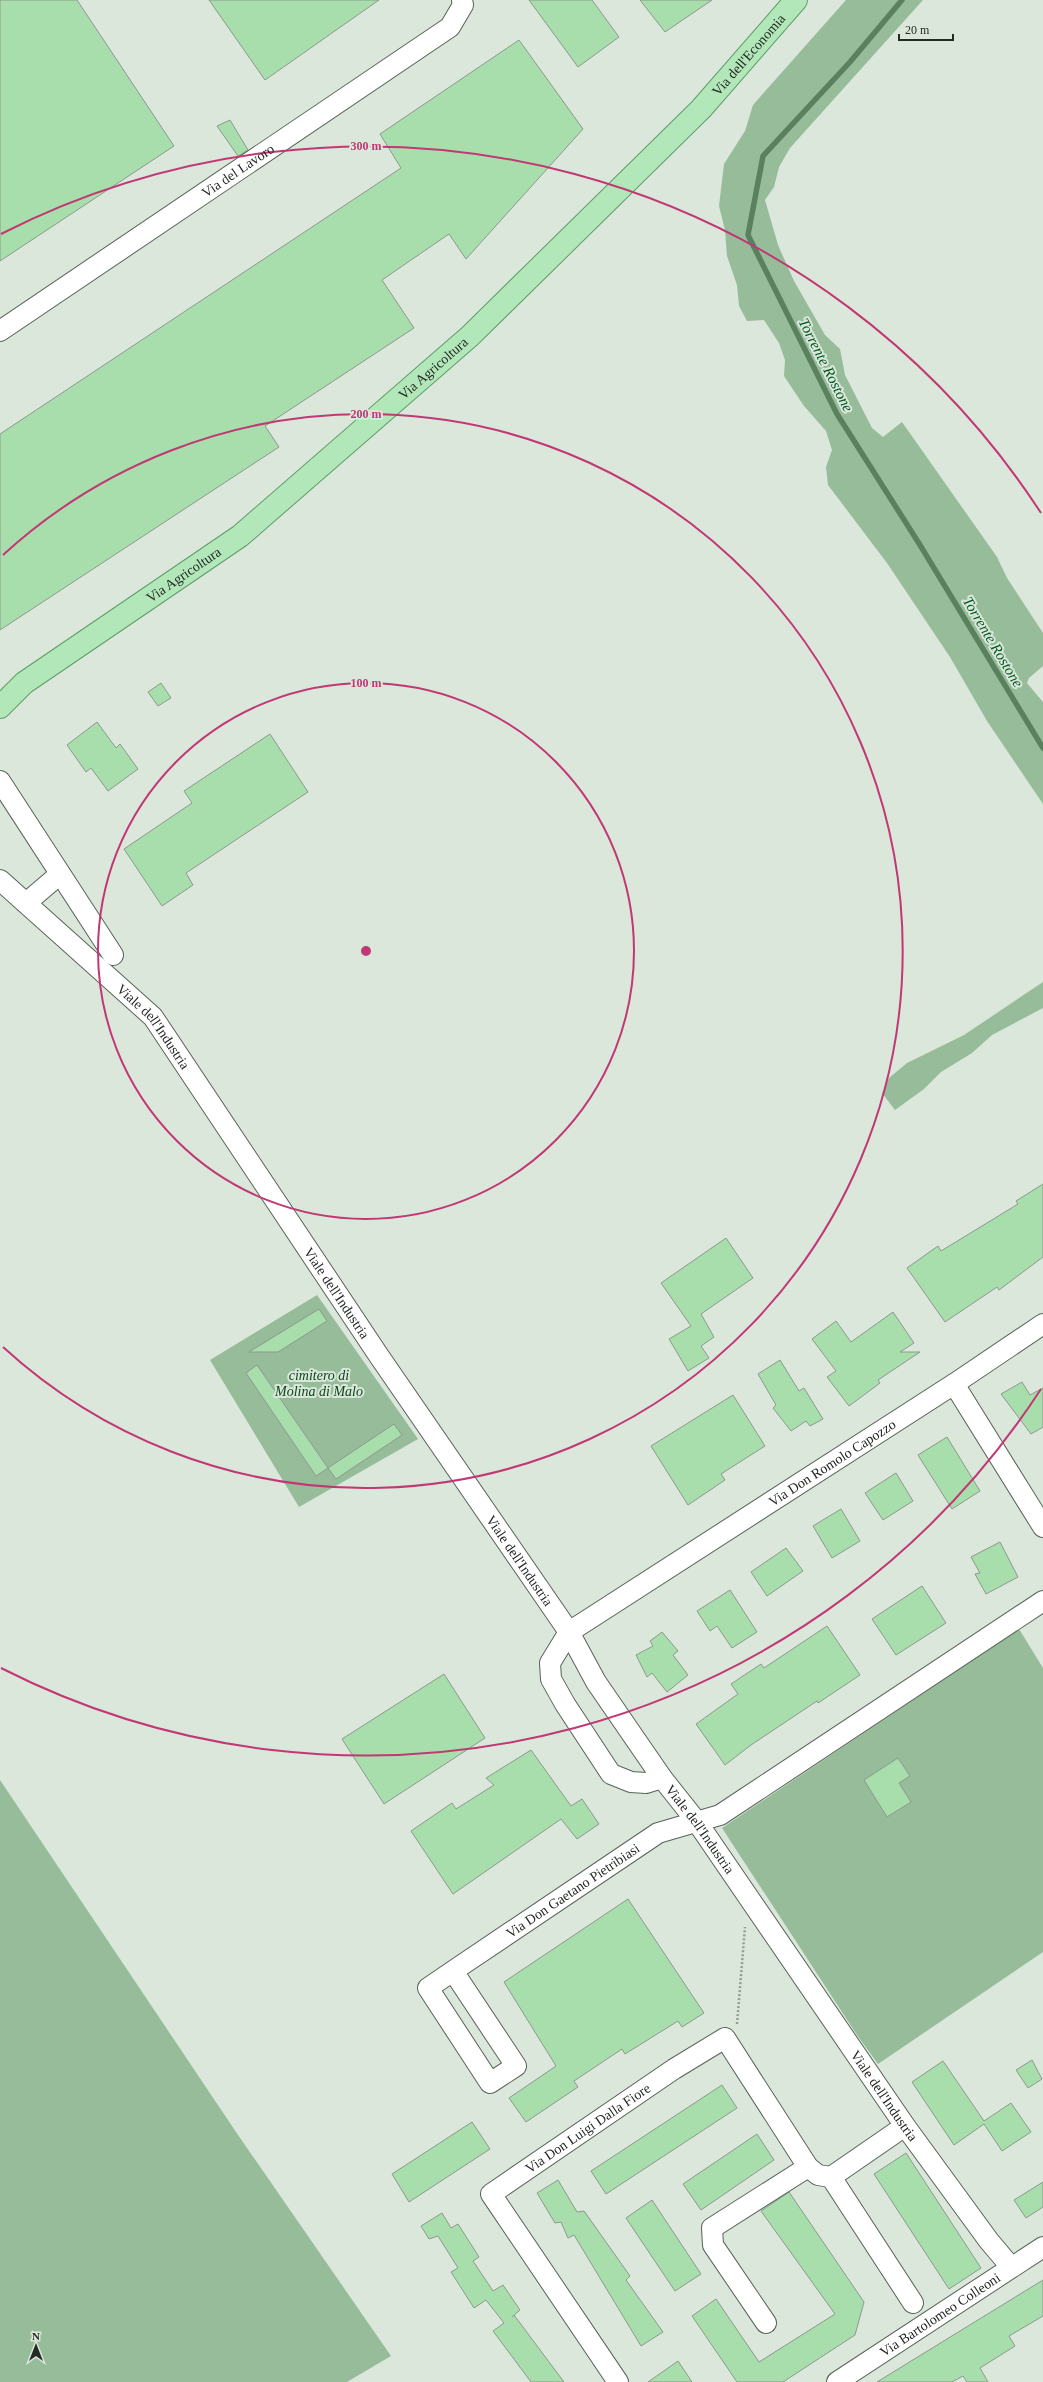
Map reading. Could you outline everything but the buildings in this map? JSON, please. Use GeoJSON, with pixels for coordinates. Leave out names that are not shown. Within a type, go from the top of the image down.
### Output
{"type":"FeatureCollection","features":[{"type":"Feature","properties":{"kind":"main road","name":"Via dell'Economia"},"geometry":{"type":"LineString","coordinates":[[701,109],[796,0]]}},
{"type":"Feature","properties":{"kind":"main road","name":"Via Agricoltura"},"geometry":{"type":"LineString","coordinates":[[0,707],[24,683],[240,536],[470,336],[701,109]]}},
{"type":"Feature","properties":{"kind":"main road","name":"Via Agricoltura"},"geometry":{"type":"LineString","coordinates":[[0,692],[24,683]]}},
{"type":"Feature","properties":{"kind":"street","name":"Via del Lavoro"},"geometry":{"type":"LineString","coordinates":[[0,331],[450,27],[464,5],[462,0]]}},
{"type":"Feature","properties":{"kind":"street"},"geometry":{"type":"LineString","coordinates":[[0,781],[113,955]]}},
{"type":"Feature","properties":{"kind":"street"},"geometry":{"type":"LineString","coordinates":[[26,903],[60,874]]}},
{"type":"Feature","properties":{"kind":"street","name":"Viale dell'Industria"},"geometry":{"type":"LineString","coordinates":[[0,880],[154,1017],[379,1356],[570,1632],[596,1682],[662,1778],[697,1822],[904,2126],[989,2241],[1011,2267]]}},
{"type":"Feature","properties":{"kind":"street","name":"Via Don Romolo Capozzo"},"geometry":{"type":"LineString","coordinates":[[570,1632],[954,1384],[1043,1324]]}},
{"type":"Feature","properties":{"kind":"street"},"geometry":{"type":"LineString","coordinates":[[954,1384],[1043,1527]]}},
{"type":"Feature","properties":{"kind":"street"},"geometry":{"type":"LineString","coordinates":[[697,1822],[720,1815],[1043,1601]]}},
{"type":"Feature","properties":{"kind":"street"},"geometry":{"type":"LineString","coordinates":[[570,1632],[550,1663],[551,1679],[566,1704],[611,1774],[631,1782],[646,1783],[662,1778]]}},
{"type":"Feature","properties":{"kind":"street","name":"Via Don Gaetano Pietribiasi"},"geometry":{"type":"LineString","coordinates":[[453,1971],[516,2066],[490,2083],[428,1988],[453,1971],[658,1833],[697,1822]]}},
{"type":"Feature","properties":{"kind":"street"},"geometry":{"type":"LineString","coordinates":[[725,2038],[808,2167],[818,2175],[831,2177],[904,2126]]}},
{"type":"Feature","properties":{"kind":"street","name":"Via Don Luigi Dalla Fiore"},"geometry":{"type":"LineString","coordinates":[[618,2382],[491,2194],[674,2069],[725,2038]]}},
{"type":"Feature","properties":{"kind":"street"},"geometry":{"type":"LineString","coordinates":[[766,2323],[713,2245],[712,2228],[808,2167]]}},
{"type":"Feature","properties":{"kind":"street"},"geometry":{"type":"LineString","coordinates":[[831,2177],[913,2303]]}},
{"type":"Feature","properties":{"kind":"street","name":"Via Bartolomeo Colleoni"},"geometry":{"type":"LineString","coordinates":[[840,2381],[1043,2247]]}},
{"type":"Feature","properties":{"kind":"path"},"geometry":{"type":"LineString","coordinates":[[725,2038],[736,2026],[746,1925],[742,1918],[756,1909]]}},
{"type":"Feature","properties":{"kind":"green space"},"geometry":{"type":"Polygon","coordinates":[[[846,0],[923,0],[790,148],[779,167],[774,187],[765,200],[778,245],[794,281],[825,335],[840,349],[845,375],[872,428],[883,437],[902,422],[997,557],[1007,578],[1043,633],[1043,666],[1029,678],[1027,683],[1043,702],[1043,804],[987,721],[950,657],[887,563],[828,485],[826,467],[832,450],[826,431],[804,406],[784,376],[785,360],[779,343],[764,320],[747,321],[739,306],[737,285],[727,256],[725,230],[719,206],[724,164],[745,131],[753,105],[846,0]]]}},
{"type":"Feature","properties":{"kind":"green space"},"geometry":{"type":"Polygon","coordinates":[[[1043,982],[1043,1008],[992,1035],[972,1053],[941,1072],[924,1089],[895,1110],[882,1093],[889,1078],[907,1063],[964,1035],[1043,982]]]}},
{"type":"Feature","properties":{"kind":"green space","name":"cimitero di Molina di Malo"},"geometry":{"type":"Polygon","coordinates":[[[317,1295],[418,1439],[299,1507],[210,1360],[317,1295]]]}},
{"type":"Feature","properties":{"kind":"green space"},"geometry":{"type":"Polygon","coordinates":[[[1019,1629],[1043,1668],[1043,1952],[878,2064],[857,2035],[722,1828],[1019,1629]]]}},
{"type":"Feature","properties":{"kind":"green space"},"geometry":{"type":"Polygon","coordinates":[[[0,1780],[238,2135],[391,2356],[347,2382],[0,2382],[0,1780]]]}},
{"type":"Feature","properties":{"kind":"waterway","name":"Torrente Rostone"},"geometry":{"type":"LineString","coordinates":[[902,0],[850,62],[763,156],[748,235],[837,414],[920,545],[1043,748]]}}]}
